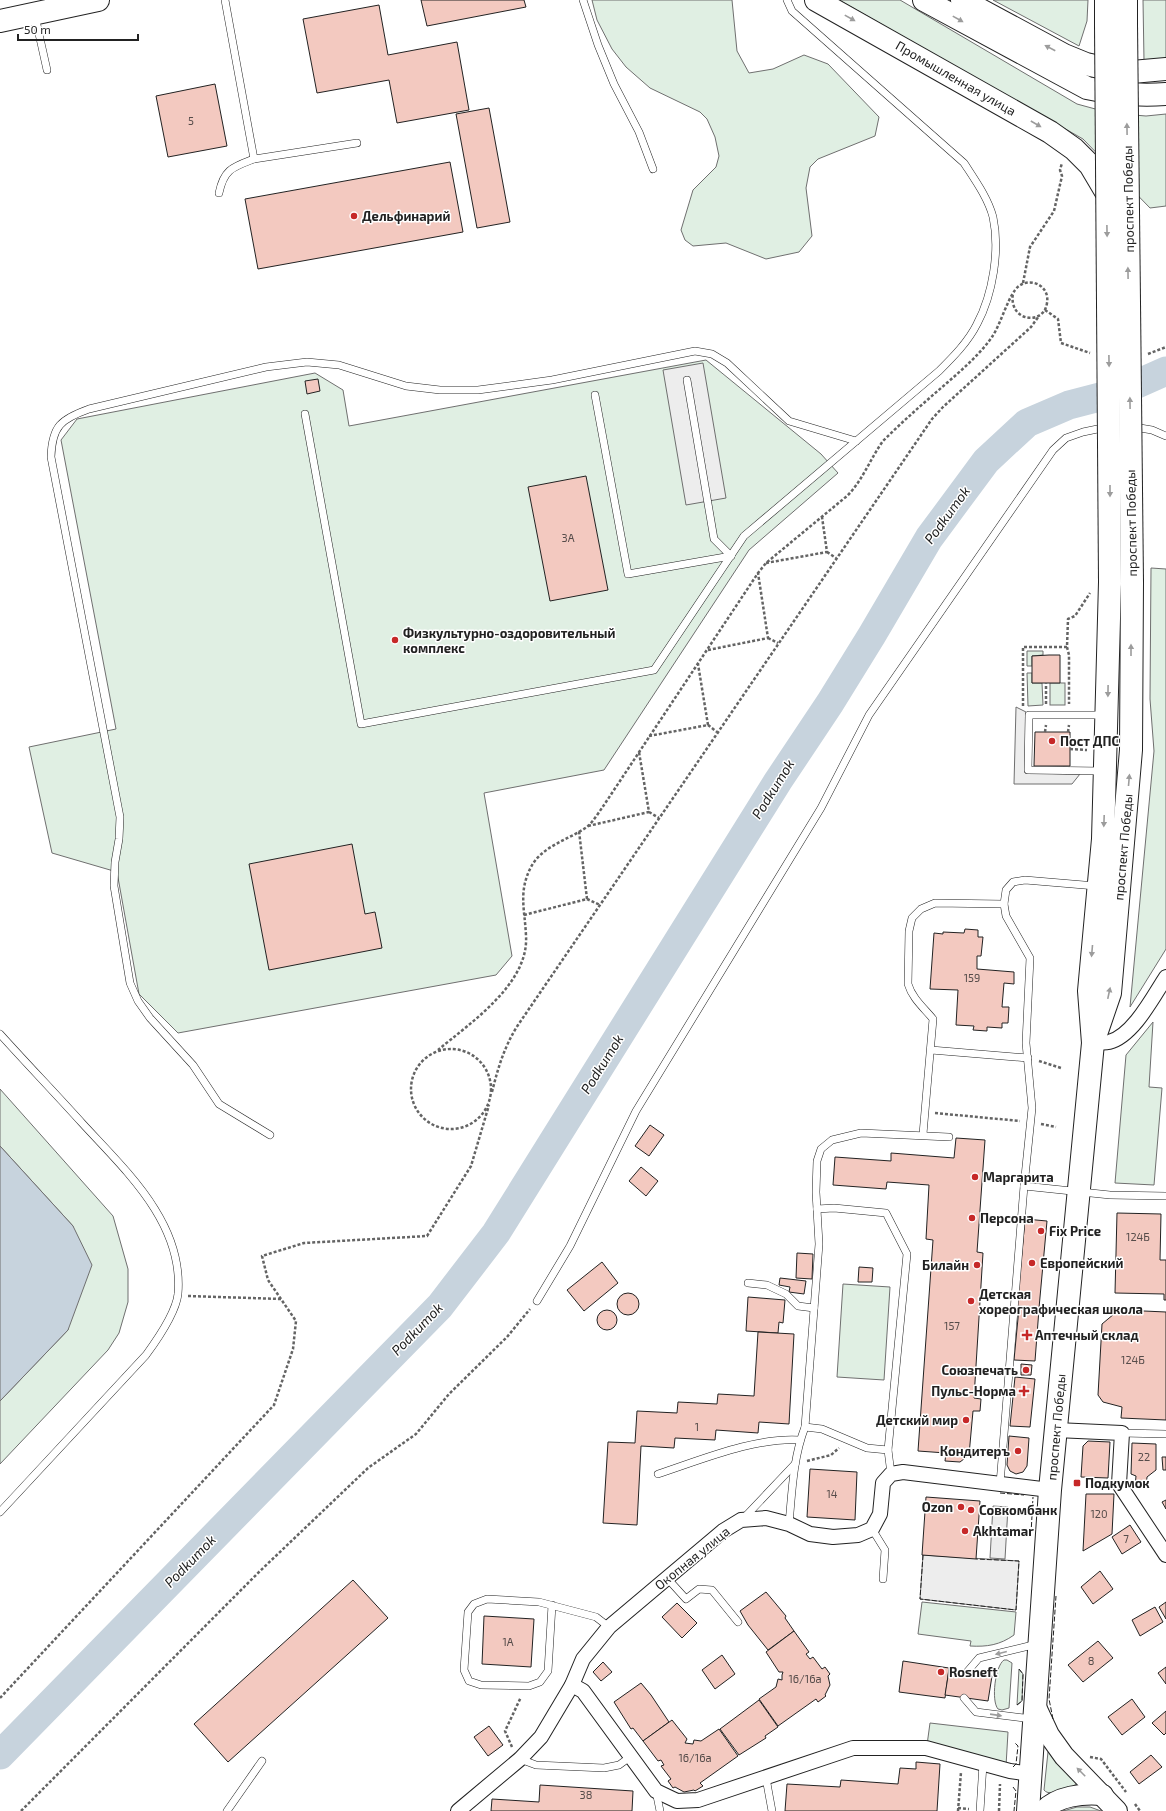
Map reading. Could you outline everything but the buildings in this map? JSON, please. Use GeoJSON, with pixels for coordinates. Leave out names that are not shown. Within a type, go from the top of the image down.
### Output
{"type":"FeatureCollection","features":[{"type":"Feature","properties":{"kind":"main road","name":"Промышленная улица"},"geometry":{"type":"LineString","coordinates":[[816,0],[1050,132],[1074,149],[1090,165],[1106,192]]}},
{"type":"Feature","properties":{"kind":"main road"},"geometry":{"type":"LineString","coordinates":[[924,0],[1087,88],[1113,94],[1146,96],[1166,94]]}},
{"type":"Feature","properties":{"kind":"main road"},"geometry":{"type":"LineString","coordinates":[[962,0],[1064,55],[1086,64],[1117,71],[1148,71],[1166,68]]}},
{"type":"Feature","properties":{"kind":"main road","name":"проспект Победы"},"geometry":{"type":"LineString","coordinates":[[1093,1043],[1110,992],[1131,750],[1132,582],[1116,24],[1106,0]]}},
{"type":"Feature","properties":{"kind":"main road","name":"проспект Победы"},"geometry":{"type":"LineString","coordinates":[[1028,1811],[1050,1490],[1093,1043],[1089,991],[1103,839],[1107,715],[1102,585],[1106,192],[1116,24],[1126,0]]}},
{"type":"Feature","properties":{"kind":"main road"},"geometry":{"type":"LineString","coordinates":[[0,21],[85,1]]}},
{"type":"Feature","properties":{"kind":"main road"},"geometry":{"type":"LineString","coordinates":[[1035,1712],[1057,1746],[1103,1795]]}},
{"type":"Feature","properties":{"kind":"main road"},"geometry":{"type":"LineString","coordinates":[[1043,1811],[1046,1808],[1069,1797],[1090,1793],[1103,1795],[1124,1806]]}},
{"type":"Feature","properties":{"kind":"street"},"geometry":{"type":"LineString","coordinates":[[1093,1043],[1109,1042],[1124,1033],[1137,1020],[1166,977]]}},
{"type":"Feature","properties":{"kind":"street"},"geometry":{"type":"LineString","coordinates":[[1056,1430],[1122,1433],[1119,1484],[1166,1555]]}},
{"type":"Feature","properties":{"kind":"street"},"geometry":{"type":"LineString","coordinates":[[872,1529],[880,1514],[882,1483],[891,1474],[903,1472],[1050,1490]]}},
{"type":"Feature","properties":{"kind":"street","name":"Окопная улица"},"geometry":{"type":"LineString","coordinates":[[458,1811],[520,1759],[541,1737],[572,1685],[583,1659],[609,1627],[723,1531],[741,1520],[766,1518],[788,1524],[810,1534],[832,1537],[858,1535],[872,1529]]}},
{"type":"Feature","properties":{"kind":"street"},"geometry":{"type":"LineString","coordinates":[[572,1685],[583,1691],[656,1791],[676,1801],[698,1800],[853,1748],[926,1748],[1010,1771],[1031,1774]]}},
{"type":"Feature","properties":{"kind":"lane"},"geometry":{"type":"LineString","coordinates":[[225,0],[254,159]]}},
{"type":"Feature","properties":{"kind":"lane"},"geometry":{"type":"LineString","coordinates":[[583,0],[598,45],[614,84],[639,132],[653,169]]}},
{"type":"Feature","properties":{"kind":"lane"},"geometry":{"type":"LineString","coordinates":[[305,414],[361,724],[654,670],[744,536],[939,371],[960,350],[977,324],[987,299],[993,276],[995,247],[993,217],[980,187],[964,163],[792,11],[787,0]]}},
{"type":"Feature","properties":{"kind":"lane"},"geometry":{"type":"LineString","coordinates":[[34,14],[47,70]]}},
{"type":"Feature","properties":{"kind":"lane"},"geometry":{"type":"LineString","coordinates":[[219,192],[222,178],[236,166],[254,159],[357,143]]}},
{"type":"Feature","properties":{"kind":"lane"},"geometry":{"type":"LineString","coordinates":[[270,1135],[219,1104],[193,1065],[150,1018],[138,1001],[130,983],[114,886],[120,817],[51,457],[52,440],[60,424],[73,415],[89,409],[266,367],[307,362],[339,365],[406,386],[440,390],[478,390],[552,380],[695,351],[712,354],[727,363],[789,420],[856,441]]}},
{"type":"Feature","properties":{"kind":"lane"},"geometry":{"type":"LineString","coordinates":[[687,380],[714,539],[731,556]]}},
{"type":"Feature","properties":{"kind":"lane"},"geometry":{"type":"LineString","coordinates":[[595,395],[628,574],[731,556]]}},
{"type":"Feature","properties":{"kind":"lane"},"geometry":{"type":"LineString","coordinates":[[536,1301],[570,1246],[636,1111],[821,808],[868,715],[1053,450],[1066,438],[1103,427],[1120,426],[1152,430],[1166,436]]}},
{"type":"Feature","properties":{"kind":"lane"},"geometry":{"type":"LineString","coordinates":[[1105,771],[1028,770],[1029,715],[1107,715]]}},
{"type":"Feature","properties":{"kind":"lane"},"geometry":{"type":"LineString","coordinates":[[1000,1484],[1024,1186],[1032,1108],[1026,1043],[1030,958],[1006,916],[1004,904],[1006,890],[1013,882],[1025,880],[1098,886]]}},
{"type":"Feature","properties":{"kind":"lane"},"geometry":{"type":"LineString","coordinates":[[923,1134],[933,1019],[910,992],[908,984],[909,931],[912,918],[921,908],[935,902],[1004,904]]}},
{"type":"Feature","properties":{"kind":"lane"},"geometry":{"type":"LineString","coordinates":[[0,1034],[142,1188],[170,1238],[177,1263],[178,1295],[160,1335],[146,1355],[0,1512]]}},
{"type":"Feature","properties":{"kind":"lane"},"geometry":{"type":"LineString","coordinates":[[930,1050],[1028,1058]]}},
{"type":"Feature","properties":{"kind":"lane"},"geometry":{"type":"LineString","coordinates":[[788,1524],[795,1464],[800,1440],[805,1427],[819,1244],[816,1209],[817,1161],[821,1149],[832,1140],[861,1133],[949,1136]]}},
{"type":"Feature","properties":{"kind":"lane"},"geometry":{"type":"LineString","coordinates":[[1024,1186],[1110,1195],[1166,1196]]}},
{"type":"Feature","properties":{"kind":"lane"},"geometry":{"type":"LineString","coordinates":[[816,1209],[834,1208],[886,1212],[907,1254],[888,1450],[891,1474]]}},
{"type":"Feature","properties":{"kind":"lane"},"geometry":{"type":"LineString","coordinates":[[748,1283],[767,1285],[786,1294],[798,1306],[814,1308]]}},
{"type":"Feature","properties":{"kind":"lane"},"geometry":{"type":"LineString","coordinates":[[805,1427],[822,1429],[867,1448],[888,1450]]}},
{"type":"Feature","properties":{"kind":"lane"},"geometry":{"type":"LineString","coordinates":[[1122,1433],[1166,1434]]}},
{"type":"Feature","properties":{"kind":"lane"},"geometry":{"type":"LineString","coordinates":[[658,1474],[727,1451],[776,1440],[800,1440]]}},
{"type":"Feature","properties":{"kind":"lane"},"geometry":{"type":"LineString","coordinates":[[741,1520],[795,1464]]}},
{"type":"Feature","properties":{"kind":"lane"},"geometry":{"type":"LineString","coordinates":[[872,1529],[885,1550],[883,1580]]}},
{"type":"Feature","properties":{"kind":"lane"},"geometry":{"type":"LineString","coordinates":[[667,1578],[686,1599],[699,1589],[712,1590],[738,1622]]}},
{"type":"Feature","properties":{"kind":"lane"},"geometry":{"type":"LineString","coordinates":[[552,1605],[548,1671],[540,1682],[529,1686],[523,1686],[481,1685],[469,1681],[464,1670],[468,1612],[474,1604],[487,1599],[539,1602],[552,1605],[596,1617],[609,1627]]}},
{"type":"Feature","properties":{"kind":"lane"},"geometry":{"type":"LineString","coordinates":[[967,1672],[979,1658],[1039,1643]]}},
{"type":"Feature","properties":{"kind":"lane"},"geometry":{"type":"LineString","coordinates":[[964,1698],[976,1712],[1035,1712]]}},
{"type":"Feature","properties":{"kind":"lane"},"geometry":{"type":"LineString","coordinates":[[520,1759],[536,1765],[604,1768],[619,1765],[630,1757]]}},
{"type":"Feature","properties":{"kind":"lane"},"geometry":{"type":"LineString","coordinates":[[227,1811],[262,1761]]}},
{"type":"Feature","properties":{"kind":"lane"},"geometry":{"type":"LineString","coordinates":[[980,1811],[983,1764]]}},
{"type":"Feature","properties":{"kind":"lane"},"geometry":{"type":"LineString","coordinates":[[766,1778],[772,1811]]}},
{"type":"Feature","properties":{"kind":"lane"},"geometry":{"type":"LineString","coordinates":[[656,1791],[660,1811]]}},
{"type":"Feature","properties":{"kind":"path"},"geometry":{"type":"LineString","coordinates":[[1023,283],[1030,248],[1054,212],[1057,190],[1062,176],[1060,164],[1065,159]]}},
{"type":"Feature","properties":{"kind":"path"},"geometry":{"type":"LineString","coordinates":[[0,1698],[274,1405],[293,1349],[296,1321],[268,1280],[262,1256],[304,1243],[427,1236],[471,1166],[500,1061],[507,1042],[932,419],[943,407],[1031,327],[1045,310],[1048,303],[1047,295],[1044,289],[1038,284],[1031,282],[1023,283],[1017,287],[997,329],[987,344],[971,361],[883,441],[873,455],[858,486],[766,563],[604,805],[588,826]]}},
{"type":"Feature","properties":{"kind":"path"},"geometry":{"type":"LineString","coordinates":[[1013,293],[1012,301],[1018,314],[1032,318],[1040,315]]}},
{"type":"Feature","properties":{"kind":"path"},"geometry":{"type":"LineString","coordinates":[[1045,310],[1058,319],[1060,343]]}},
{"type":"Feature","properties":{"kind":"path"},"geometry":{"type":"LineString","coordinates":[[822,516],[827,552]]}},
{"type":"Feature","properties":{"kind":"path"},"geometry":{"type":"LineString","coordinates":[[766,563],[827,552],[836,558]]}},
{"type":"Feature","properties":{"kind":"path"},"geometry":{"type":"LineString","coordinates":[[758,573],[768,638]]}},
{"type":"Feature","properties":{"kind":"path"},"geometry":{"type":"LineString","coordinates":[[1069,705],[1069,655],[1067,647],[1068,619],[1075,616],[1102,585]]}},
{"type":"Feature","properties":{"kind":"path"},"geometry":{"type":"LineString","coordinates":[[707,650],[768,638],[778,643]]}},
{"type":"Feature","properties":{"kind":"path"},"geometry":{"type":"LineString","coordinates":[[1029,715],[1023,706],[1023,647],[1067,647]]}},
{"type":"Feature","properties":{"kind":"path"},"geometry":{"type":"LineString","coordinates":[[698,663],[708,725]]}},
{"type":"Feature","properties":{"kind":"path"},"geometry":{"type":"LineString","coordinates":[[1046,683],[1046,705]]}},
{"type":"Feature","properties":{"kind":"path"},"geometry":{"type":"LineString","coordinates":[[649,736],[708,725],[718,732]]}},
{"type":"Feature","properties":{"kind":"path"},"geometry":{"type":"LineString","coordinates":[[639,751],[649,812]]}},
{"type":"Feature","properties":{"kind":"path"},"geometry":{"type":"LineString","coordinates":[[489,1105],[481,1116],[470,1125],[458,1129],[444,1129],[432,1125],[421,1116],[414,1105],[410,1092],[412,1079],[417,1067],[426,1057],[438,1050],[491,1004],[514,977],[523,959],[526,938],[522,897],[525,881],[531,867],[539,855],[588,826],[649,812],[659,818]]}},
{"type":"Feature","properties":{"kind":"path"},"geometry":{"type":"LineString","coordinates":[[579,831],[587,899]]}},
{"type":"Feature","properties":{"kind":"path"},"geometry":{"type":"LineString","coordinates":[[524,915],[587,899],[600,904]]}},
{"type":"Feature","properties":{"kind":"path"},"geometry":{"type":"LineString","coordinates":[[438,1050],[451,1048],[464,1050],[476,1057],[485,1067],[491,1079],[492,1092]]}},
{"type":"Feature","properties":{"kind":"path"},"geometry":{"type":"LineString","coordinates":[[1028,1058],[1061,1068]]}},
{"type":"Feature","properties":{"kind":"path"},"geometry":{"type":"LineString","coordinates":[[926,1112],[1031,1122],[1056,1128]]}},
{"type":"Feature","properties":{"kind":"path"},"geometry":{"type":"LineString","coordinates":[[178,1295],[281,1299]]}},
{"type":"Feature","properties":{"kind":"path"},"geometry":{"type":"LineString","coordinates":[[21,1811],[271,1560],[368,1468],[416,1434],[449,1394],[507,1336],[536,1301]]}},
{"type":"Feature","properties":{"kind":"path"},"geometry":{"type":"LineString","coordinates":[[795,1464],[831,1455],[848,1440]]}},
{"type":"Feature","properties":{"kind":"path"},"geometry":{"type":"LineString","coordinates":[[510,1745],[505,1731],[520,1698],[523,1686]]}},
{"type":"Feature","properties":{"kind":"path"},"geometry":{"type":"LineString","coordinates":[[958,1811],[962,1758]]}},
{"type":"Feature","properties":{"kind":"path"},"geometry":{"type":"LineString","coordinates":[[1101,1758],[1127,1794]]}},
{"type":"Feature","properties":{"kind":"path"},"geometry":{"type":"LineString","coordinates":[[999,1811],[1000,1782]]}},
{"type":"Feature","properties":{"kind":"path"},"geometry":{"type":"LineString","coordinates":[[1124,1806],[1140,1811]]}},
{"type":"Feature","properties":{"kind":"green space"},"geometry":{"type":"Polygon","coordinates":[[[592,0],[732,0],[737,51],[749,73],[773,69],[804,55],[828,64],[879,117],[875,136],[818,159],[810,167],[806,188],[812,236],[799,252],[766,259],[726,243],[693,246],[685,240],[681,230],[693,190],[716,167],[719,156],[715,137],[707,119],[700,112],[650,88],[626,67],[612,49],[597,20],[592,0]]]}},
{"type":"Feature","properties":{"kind":"green space"},"geometry":{"type":"Polygon","coordinates":[[[839,0],[900,0],[1077,104],[1110,113],[1146,116],[1166,114],[1166,206],[1150,208],[1083,139],[839,0]]]}},
{"type":"Feature","properties":{"kind":"green space"},"geometry":{"type":"Polygon","coordinates":[[[993,0],[1088,0],[1087,21],[1079,46],[993,0]]]}},
{"type":"Feature","properties":{"kind":"green space"},"geometry":{"type":"Polygon","coordinates":[[[1143,0],[1166,0],[1166,59],[1144,61],[1143,0]]]}},
{"type":"Feature","properties":{"kind":"green space","name":"Физкультурно-оздоровительный комплекс"},"geometry":{"type":"Polygon","coordinates":[[[706,360],[821,454],[838,473],[749,550],[604,770],[484,793],[512,956],[496,975],[178,1033],[139,994],[117,872],[52,853],[29,747],[116,729],[61,440],[77,419],[315,373],[343,390],[349,426],[706,360]]]}},
{"type":"Feature","properties":{"kind":"green space"},"geometry":{"type":"Polygon","coordinates":[[[1151,568],[1166,569],[1166,949],[1130,1007],[1154,751],[1150,699],[1151,568]]]}},
{"type":"Feature","properties":{"kind":"green space"},"geometry":{"type":"Polygon","coordinates":[[[1027,651],[1043,651],[1043,655],[1032,656],[1032,666],[1027,666],[1027,651]]]}},
{"type":"Feature","properties":{"kind":"green space"},"geometry":{"type":"Polygon","coordinates":[[[1027,673],[1032,673],[1032,683],[1042,683],[1043,705],[1028,706],[1027,673]]]}},
{"type":"Feature","properties":{"kind":"green space"},"geometry":{"type":"Polygon","coordinates":[[[1050,683],[1065,683],[1065,705],[1050,705],[1050,683]]]}},
{"type":"Feature","properties":{"kind":"green space"},"geometry":{"type":"Polygon","coordinates":[[[1153,1022],[1149,1087],[1162,1088],[1154,1185],[1115,1183],[1126,1055],[1153,1022]]]}},
{"type":"Feature","properties":{"kind":"green space"},"geometry":{"type":"Polygon","coordinates":[[[0,1089],[113,1216],[128,1269],[128,1302],[119,1333],[108,1350],[0,1464],[0,1401],[68,1330],[73,1226],[0,1146],[0,1089]]]}},
{"type":"Feature","properties":{"kind":"green space"},"geometry":{"type":"Polygon","coordinates":[[[843,1284],[890,1287],[884,1380],[837,1377],[843,1284]]]}},
{"type":"Feature","properties":{"kind":"green space"},"geometry":{"type":"Polygon","coordinates":[[[922,1602],[1016,1612],[1014,1635],[988,1646],[970,1646],[971,1641],[918,1634],[922,1602]]]}},
{"type":"Feature","properties":{"kind":"green space"},"geometry":{"type":"Polygon","coordinates":[[[1004,1660],[1012,1663],[1009,1708],[1002,1710],[998,1709],[996,1705],[994,1692],[998,1669],[1004,1660]]]}},
{"type":"Feature","properties":{"kind":"green space"},"geometry":{"type":"Polygon","coordinates":[[[1019,1669],[1023,1674],[1022,1701],[1017,1705],[1019,1669]]]}},
{"type":"Feature","properties":{"kind":"green space"},"geometry":{"type":"Polygon","coordinates":[[[930,1723],[1008,1732],[1006,1766],[927,1745],[930,1723]]]}},
{"type":"Feature","properties":{"kind":"green space"},"geometry":{"type":"Polygon","coordinates":[[[1048,1752],[1051,1752],[1079,1781],[1076,1784],[1056,1793],[1047,1792],[1044,1790],[1048,1752]]]}},
{"type":"Feature","properties":{"kind":"green space"},"geometry":{"type":"Polygon","coordinates":[[[1077,1807],[1090,1807],[1101,1811],[1063,1811],[1077,1807]]]}},
{"type":"Feature","properties":{"kind":"shaded area"},"geometry":{"type":"Polygon","coordinates":[[[703,363],[726,498],[686,505],[663,370],[703,363]]]}},
{"type":"Feature","properties":{"kind":"shaded area"},"geometry":{"type":"Polygon","coordinates":[[[1016,707],[1026,712],[1025,773],[1080,774],[1072,784],[1014,784],[1016,707]]]}},
{"type":"Feature","properties":{"kind":"shaded area"},"geometry":{"type":"Polygon","coordinates":[[[0,1146],[73,1226],[92,1265],[68,1330],[0,1401],[0,1146]]]}},
{"type":"Feature","properties":{"kind":"shaded area"},"geometry":{"type":"Polygon","coordinates":[[[993,1506],[1008,1507],[1005,1559],[990,1558],[993,1506]]]}},
{"type":"Feature","properties":{"kind":"shaded area"},"geometry":{"type":"Polygon","coordinates":[[[923,1555],[1019,1561],[1016,1610],[920,1599],[923,1555]]]}},
{"type":"Feature","properties":{"kind":"waterway","name":"Podkumok"},"geometry":{"type":"LineString","coordinates":[[0,1755],[440,1306],[496,1233],[778,781],[830,703],[929,538],[986,461],[1027,423],[1069,405],[1119,392],[1166,371]]}},
{"type":"Feature","properties":{"kind":"fence"},"geometry":{"type":"LineString","coordinates":[[1000,1493],[1024,1495]]}},
{"type":"Feature","properties":{"kind":"fence"},"geometry":{"type":"LineString","coordinates":[[1031,1534],[1033,1497]]}},
{"type":"Feature","properties":{"kind":"fence"},"geometry":{"type":"LineString","coordinates":[[923,1555],[920,1599],[1016,1610],[1019,1561],[976,1559]]}},
{"type":"Feature","properties":{"kind":"fence"},"geometry":{"type":"LineString","coordinates":[[1053,1719],[1049,1699],[1056,1596]]}},
{"type":"Feature","properties":{"kind":"fence"},"geometry":{"type":"LineString","coordinates":[[1017,1705],[1022,1701],[1023,1674],[1019,1669]]}},
{"type":"Feature","properties":{"kind":"fence"},"geometry":{"type":"LineString","coordinates":[[1013,1767],[1016,1764],[1018,1746],[1015,1743]]}},
{"type":"Feature","properties":{"kind":"fence"},"geometry":{"type":"LineString","coordinates":[[1013,1787],[1016,1791],[1014,1811]]}},
{"type":"Feature","properties":{"kind":"place","name":"Дельфинарий"},"geometry":{"type":"Point","coordinates":[354,216]}},
{"type":"Feature","properties":{"kind":"place","name":"Физкультурно-оздоровительный комплекс"},"geometry":{"type":"Point","coordinates":[395,640]}},
{"type":"Feature","properties":{"kind":"place","name":"Пост ДПС"},"geometry":{"type":"Point","coordinates":[1052,741]}},
{"type":"Feature","properties":{"kind":"place","name":"Маргарита"},"geometry":{"type":"Point","coordinates":[975,1177]}},
{"type":"Feature","properties":{"kind":"place","name":"Персона"},"geometry":{"type":"Point","coordinates":[972,1218]}},
{"type":"Feature","properties":{"kind":"place","name":"Fix Price"},"geometry":{"type":"Point","coordinates":[1041,1231]}},
{"type":"Feature","properties":{"kind":"place","name":"Европейский"},"geometry":{"type":"Point","coordinates":[1032,1263]}},
{"type":"Feature","properties":{"kind":"place","name":"Билайн"},"geometry":{"type":"Point","coordinates":[977,1265]}},
{"type":"Feature","properties":{"kind":"place","name":"Детская хореографическая школа"},"geometry":{"type":"Point","coordinates":[971,1301]}},
{"type":"Feature","properties":{"kind":"place","name":"Аптечный склад"},"geometry":{"type":"Point","coordinates":[1027,1335]}},
{"type":"Feature","properties":{"kind":"place","name":"Союзпечать"},"geometry":{"type":"Point","coordinates":[1026,1370]}},
{"type":"Feature","properties":{"kind":"place","name":"Пульс-Норма"},"geometry":{"type":"Point","coordinates":[1024,1391]}},
{"type":"Feature","properties":{"kind":"place","name":"Детский мир"},"geometry":{"type":"Point","coordinates":[966,1420]}},
{"type":"Feature","properties":{"kind":"place","name":"Кондитеръ"},"geometry":{"type":"Point","coordinates":[1018,1451]}},
{"type":"Feature","properties":{"kind":"place","name":"Подкумок"},"geometry":{"type":"Point","coordinates":[1077,1483]}},
{"type":"Feature","properties":{"kind":"place","name":"Ozon"},"geometry":{"type":"Point","coordinates":[961,1507]}},
{"type":"Feature","properties":{"kind":"place","name":"Совкомбанк"},"geometry":{"type":"Point","coordinates":[971,1510]}},
{"type":"Feature","properties":{"kind":"place","name":"Akhtamar"},"geometry":{"type":"Point","coordinates":[965,1531]}},
{"type":"Feature","properties":{"kind":"place","name":"Rosneft"},"geometry":{"type":"Point","coordinates":[941,1672]}}]}
